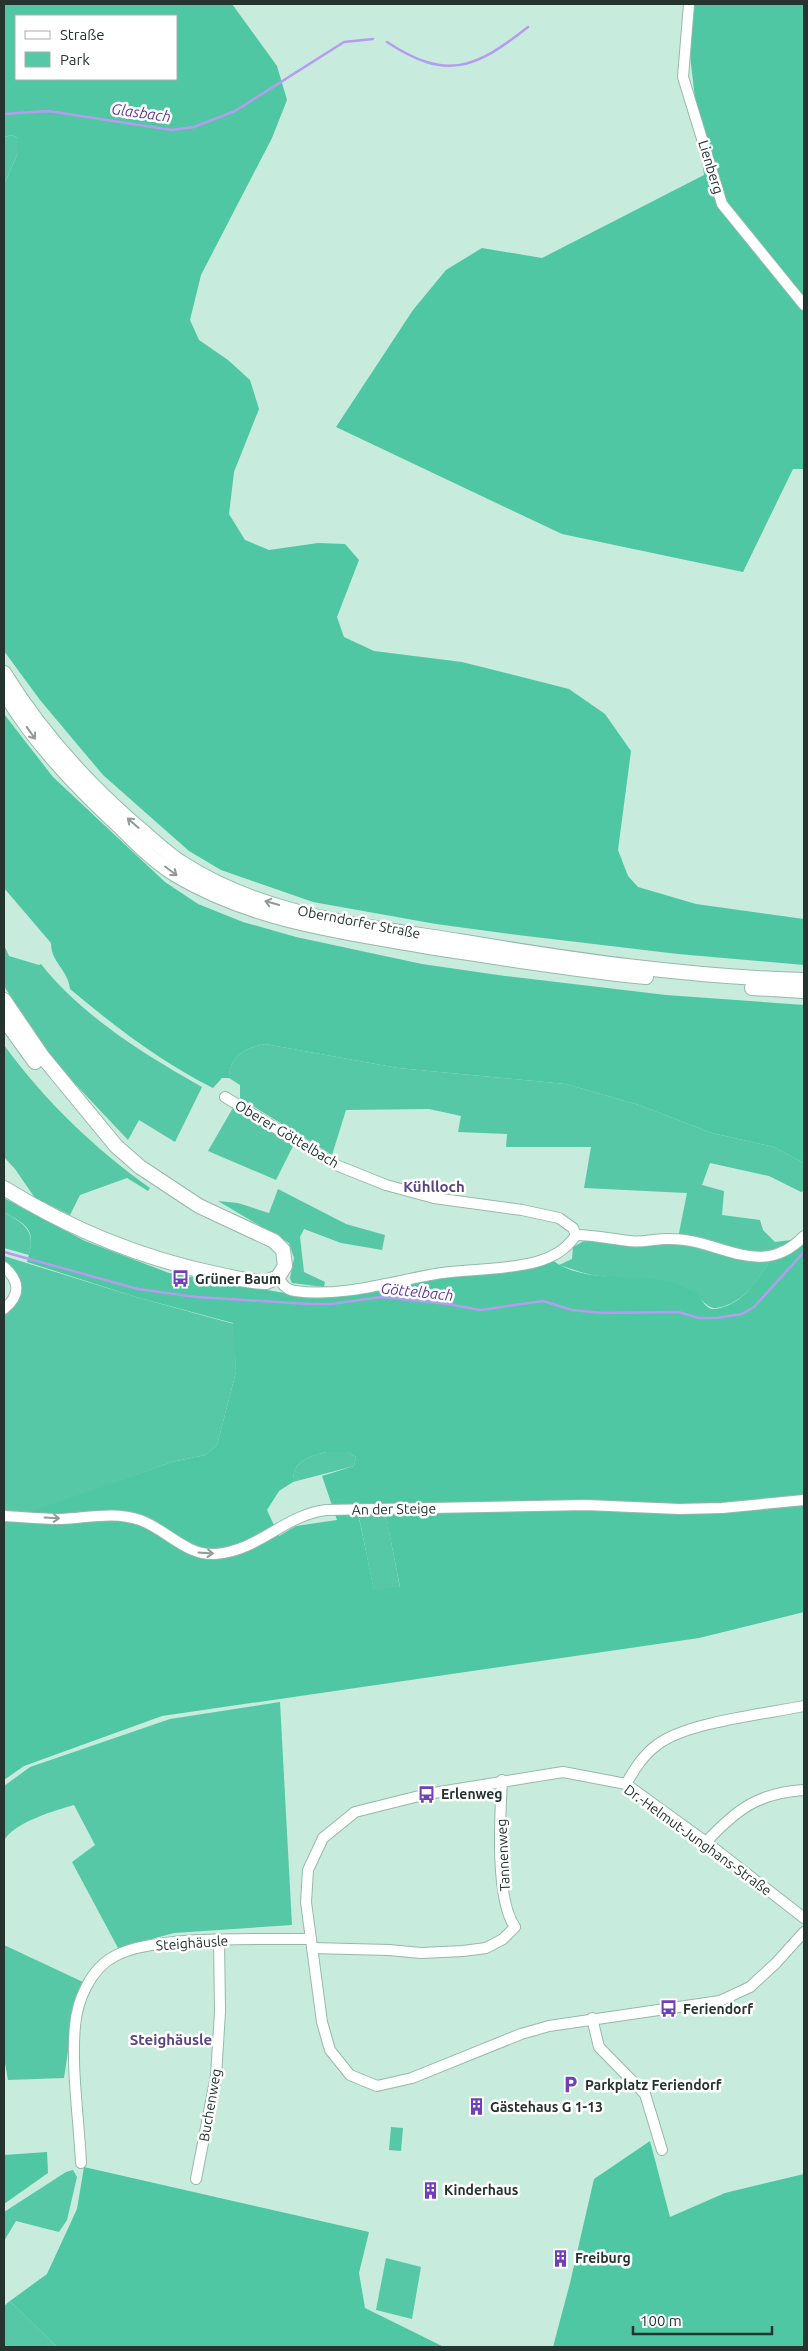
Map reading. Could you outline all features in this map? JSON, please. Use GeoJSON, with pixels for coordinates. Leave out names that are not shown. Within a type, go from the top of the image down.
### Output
{"type":"FeatureCollection","features":[{"type":"Feature","properties":{"kind":"main road","name":"Oberndorfer Straße"},"geometry":{"type":"LineString","coordinates":[[4,673],[40,727],[70,763],[105,798],[181,862],[217,882],[256,899],[307,914],[372,927],[510,949],[677,971],[757,979],[804,980]]}},
{"type":"Feature","properties":{"kind":"main road","name":"Oberndorfer Straße"},"geometry":{"type":"LineString","coordinates":[[4,692],[34,738],[62,772],[133,840],[174,874],[209,893],[256,911],[304,924],[516,961],[596,972],[804,991]]}},
{"type":"Feature","properties":{"kind":"main road"},"geometry":{"type":"LineString","coordinates":[[4,1000],[42,1056],[99,1128]]}},
{"type":"Feature","properties":{"kind":"main road"},"geometry":{"type":"LineString","coordinates":[[4,1019],[58,1090],[77,1111],[99,1128],[140,1167],[199,1206],[266,1236],[278,1245],[286,1261],[284,1270],[272,1281],[257,1282],[186,1267],[128,1250],[58,1220],[4,1188]]}},
{"type":"Feature","properties":{"kind":"street","name":"Lienberg"},"geometry":{"type":"LineString","coordinates":[[689,4],[683,77],[722,204],[804,305]]}},
{"type":"Feature","properties":{"kind":"street","name":"Oberer Göttelbach"},"geometry":{"type":"LineString","coordinates":[[225,1097],[336,1165],[378,1182],[434,1198],[522,1210],[559,1218],[573,1228],[576,1235]]}},
{"type":"Feature","properties":{"kind":"street"},"geometry":{"type":"LineString","coordinates":[[278,1277],[287,1288],[294,1291],[318,1291],[367,1286],[442,1273],[514,1266],[536,1262],[557,1253],[568,1247],[576,1235],[630,1242],[672,1238],[701,1244],[733,1254],[762,1257],[783,1253],[804,1236]]}},
{"type":"Feature","properties":{"kind":"street"},"geometry":{"type":"LineString","coordinates":[[4,1267],[15,1278],[17,1284],[16,1293],[4,1309]]}},
{"type":"Feature","properties":{"kind":"street","name":"An der Steige"},"geometry":{"type":"LineString","coordinates":[[4,1516],[60,1519],[114,1515],[132,1518],[140,1520],[198,1553],[213,1554],[249,1546],[295,1517],[326,1510],[586,1505],[688,1509],[804,1500]]}},
{"type":"Feature","properties":{"kind":"street"},"geometry":{"type":"LineString","coordinates":[[626,1784],[638,1764],[657,1744],[709,1724],[804,1706]]}},
{"type":"Feature","properties":{"kind":"street","name":"Dr.-Helmut-Junghans-Straße"},"geometry":{"type":"LineString","coordinates":[[804,1918],[706,1842],[626,1784],[563,1772],[502,1780],[427,1794],[355,1812],[323,1838],[308,1870],[306,1902],[322,2022],[330,2050],[350,2075],[377,2086],[412,2078],[521,2034],[548,2026],[592,2018],[720,2001],[750,1987],[776,1963],[804,1932]]}},
{"type":"Feature","properties":{"kind":"street","name":"Tannenweg"},"geometry":{"type":"LineString","coordinates":[[312,1944],[421,1953],[486,1948],[503,1939],[515,1927],[506,1910],[500,1823],[502,1780]]}},
{"type":"Feature","properties":{"kind":"street"},"geometry":{"type":"LineString","coordinates":[[706,1842],[737,1810],[761,1797],[804,1790]]}},
{"type":"Feature","properties":{"kind":"street","name":"Steighäusle"},"geometry":{"type":"LineString","coordinates":[[81,2163],[74,2046],[77,2012],[85,1988],[103,1964],[116,1955],[168,1942],[219,1940],[312,1944]]}},
{"type":"Feature","properties":{"kind":"street","name":"Buchenweg"},"geometry":{"type":"LineString","coordinates":[[196,2179],[216,2076],[220,2012],[219,1940]]}},
{"type":"Feature","properties":{"kind":"street"},"geometry":{"type":"LineString","coordinates":[[592,2018],[599,2047],[645,2094],[662,2150]]}},
{"type":"Feature","properties":{"kind":"green space"},"geometry":{"type":"Polygon","coordinates":[[[4,4],[232,4],[277,66],[287,100],[272,138],[201,275],[190,320],[199,340],[228,360],[250,380],[259,409],[234,472],[229,514],[245,540],[269,550],[318,543],[345,544],[359,560],[337,617],[344,637],[374,651],[462,662],[569,689],[605,714],[631,751],[618,850],[628,876],[638,887],[696,904],[804,919],[804,965],[678,954],[518,935],[436,924],[313,902],[221,870],[189,851],[103,775],[40,700],[4,651],[4,185],[18,153],[18,138],[12,135],[4,137],[4,4]]]}},
{"type":"Feature","properties":{"kind":"green space"},"geometry":{"type":"Polygon","coordinates":[[[684,4],[804,4],[804,469],[793,469],[743,572],[562,534],[336,427],[413,310],[446,270],[482,248],[542,258],[704,175],[684,4]]]}},
{"type":"Feature","properties":{"kind":"green space"},"geometry":{"type":"Polygon","coordinates":[[[12,135],[18,138],[18,153],[4,185],[4,137],[12,135]]]}},
{"type":"Feature","properties":{"kind":"green space"},"geometry":{"type":"Polygon","coordinates":[[[4,714],[53,777],[165,882],[198,904],[243,922],[296,937],[422,964],[666,995],[804,1005],[804,1163],[774,1147],[712,1133],[639,1105],[566,1084],[398,1068],[265,1044],[245,1050],[240,1054],[232,1064],[229,1078],[222,1078],[213,1088],[194,1078],[138,1043],[70,989],[69,982],[54,956],[51,943],[4,888],[4,714]]]}},
{"type":"Feature","properties":{"kind":"green space"},"geometry":{"type":"Polygon","coordinates":[[[4,945],[9,956],[41,964],[95,1018],[137,1048],[202,1087],[175,1142],[139,1120],[128,1140],[62,1070],[33,1032],[4,986],[4,945]]]}},
{"type":"Feature","properties":{"kind":"green space"},"geometry":{"type":"Polygon","coordinates":[[[265,1044],[398,1068],[566,1084],[639,1105],[712,1133],[774,1147],[804,1163],[804,1191],[801,1192],[769,1176],[710,1163],[702,1185],[724,1191],[722,1215],[760,1220],[763,1230],[775,1242],[799,1239],[759,1255],[678,1238],[687,1193],[584,1188],[591,1147],[506,1147],[507,1134],[458,1132],[461,1116],[429,1109],[346,1110],[332,1155],[240,1098],[240,1085],[229,1078],[232,1064],[245,1050],[265,1044]]]}},
{"type":"Feature","properties":{"kind":"green space"},"geometry":{"type":"Polygon","coordinates":[[[4,1045],[53,1104],[90,1140],[150,1188],[148,1191],[127,1178],[80,1195],[70,1215],[35,1198],[15,1169],[4,1157],[4,1045]]]}},
{"type":"Feature","properties":{"kind":"green space"},"geometry":{"type":"Polygon","coordinates":[[[234,1106],[295,1142],[276,1180],[208,1151],[234,1106]]]}},
{"type":"Feature","properties":{"kind":"green space"},"geometry":{"type":"Polygon","coordinates":[[[278,1189],[346,1224],[385,1235],[382,1250],[341,1243],[304,1229],[300,1237],[304,1272],[325,1282],[324,1287],[292,1283],[290,1278],[294,1258],[289,1243],[218,1201],[238,1203],[269,1213],[278,1189]]]}},
{"type":"Feature","properties":{"kind":"green space"},"geometry":{"type":"Polygon","coordinates":[[[4,1198],[85,1241],[169,1273],[302,1296],[393,1288],[426,1280],[552,1260],[565,1267],[593,1275],[653,1279],[675,1283],[693,1291],[706,1306],[715,1309],[734,1303],[754,1284],[770,1260],[785,1256],[804,1239],[804,1612],[699,1638],[162,1716],[24,1766],[4,1780],[4,1521],[172,1462],[205,1455],[217,1445],[236,1372],[233,1323],[136,1297],[27,1262],[31,1243],[29,1231],[26,1226],[4,1212],[4,1198]],[[326,1452],[308,1458],[299,1464],[293,1482],[279,1491],[267,1510],[279,1536],[296,1526],[337,1520],[322,1476],[354,1466],[356,1457],[348,1452],[326,1452]],[[386,1516],[359,1518],[374,1590],[400,1587],[386,1516]]]}},
{"type":"Feature","properties":{"kind":"green space"},"geometry":{"type":"Polygon","coordinates":[[[4,1212],[23,1224],[27,1229],[31,1239],[29,1255],[4,1248],[4,1212]]]}},
{"type":"Feature","properties":{"kind":"green space"},"geometry":{"type":"Polygon","coordinates":[[[601,1238],[677,1242],[770,1260],[754,1284],[742,1297],[726,1306],[712,1308],[683,1286],[659,1280],[600,1276],[559,1265],[572,1259],[573,1247],[584,1241],[601,1238]]]}},
{"type":"Feature","properties":{"kind":"green space"},"geometry":{"type":"Polygon","coordinates":[[[4,1256],[136,1297],[234,1324],[236,1372],[217,1445],[205,1455],[172,1462],[30,1513],[4,1510],[4,1313],[18,1277],[15,1271],[4,1262],[4,1256]]]}},
{"type":"Feature","properties":{"kind":"green space"},"geometry":{"type":"Polygon","coordinates":[[[326,1452],[348,1452],[356,1457],[354,1466],[293,1482],[299,1464],[308,1458],[326,1452]]]}},
{"type":"Feature","properties":{"kind":"green space"},"geometry":{"type":"Polygon","coordinates":[[[386,1515],[400,1588],[374,1591],[359,1517],[386,1515]]]}},
{"type":"Feature","properties":{"kind":"green space"},"geometry":{"type":"Polygon","coordinates":[[[280,1702],[292,1925],[174,1933],[118,1948],[72,1862],[95,1845],[74,1805],[25,1823],[9,1834],[4,1841],[4,1786],[30,1767],[170,1719],[280,1702]]]}},
{"type":"Feature","properties":{"kind":"green space"},"geometry":{"type":"Polygon","coordinates":[[[4,1945],[83,1982],[72,2024],[64,2078],[8,2080],[4,2057],[4,1945]]]}},
{"type":"Feature","properties":{"kind":"green space"},"geometry":{"type":"Polygon","coordinates":[[[391,2127],[403,2128],[401,2151],[389,2150],[391,2127]]]}},
{"type":"Feature","properties":{"kind":"green space"},"geometry":{"type":"Polygon","coordinates":[[[650,2141],[670,2217],[725,2193],[804,2174],[804,2347],[553,2347],[594,2179],[650,2141]]]}},
{"type":"Feature","properties":{"kind":"green space"},"geometry":{"type":"Polygon","coordinates":[[[47,2152],[48,2173],[4,2204],[4,2155],[47,2152]]]}},
{"type":"Feature","properties":{"kind":"green space"},"geometry":{"type":"Polygon","coordinates":[[[84,2167],[369,2232],[359,2273],[365,2308],[444,2347],[57,2347],[10,2301],[47,2274],[77,2209],[84,2167]]]}},
{"type":"Feature","properties":{"kind":"green space"},"geometry":{"type":"Polygon","coordinates":[[[73,2170],[77,2177],[67,2220],[59,2232],[16,2221],[4,2241],[4,2212],[66,2172],[73,2170]]]}},
{"type":"Feature","properties":{"kind":"green space"},"geometry":{"type":"Polygon","coordinates":[[[386,2258],[421,2267],[412,2319],[376,2310],[386,2258]]]}},
{"type":"Feature","properties":{"kind":"green space"},"geometry":{"type":"Polygon","coordinates":[[[10,2301],[57,2347],[4,2347],[4,2306],[10,2301]]]}},
{"type":"Feature","properties":{"kind":"waterway","name":"Glasbach"},"geometry":{"type":"LineString","coordinates":[[387,42],[426,62],[460,65],[492,53],[528,27]]}},
{"type":"Feature","properties":{"kind":"waterway","name":"Glasbach"},"geometry":{"type":"LineString","coordinates":[[4,114],[48,111],[172,130],[194,127],[235,111],[344,42],[373,39]]}},
{"type":"Feature","properties":{"kind":"waterway","name":"Göttelbach"},"geometry":{"type":"LineString","coordinates":[[4,1252],[138,1289],[196,1297],[309,1304],[331,1304],[381,1297],[448,1304],[480,1310],[543,1301],[572,1310],[603,1313],[678,1312],[699,1318],[717,1318],[742,1314],[754,1307],[804,1252]]}},
{"type":"Feature","properties":{"kind":"place","name":"Grüner Baum"},"geometry":{"type":"Point","coordinates":[181,1279]}},
{"type":"Feature","properties":{"kind":"place","name":"Erlenweg"},"geometry":{"type":"Point","coordinates":[427,1794]}},
{"type":"Feature","properties":{"kind":"place","name":"Feriendorf"},"geometry":{"type":"Point","coordinates":[669,2009]}},
{"type":"Feature","properties":{"kind":"place","name":"Parkplatz Feriendorf"},"geometry":{"type":"Point","coordinates":[571,2085]}},
{"type":"Feature","properties":{"kind":"place","name":"Gästehaus G 1-13"},"geometry":{"type":"Point","coordinates":[476,2107]}},
{"type":"Feature","properties":{"kind":"place","name":"Kinderhaus"},"geometry":{"type":"Point","coordinates":[430,2190]}},
{"type":"Feature","properties":{"kind":"place","name":"Freiburg"},"geometry":{"type":"Point","coordinates":[561,2258]}},
{"type":"Feature","properties":{"kind":"district","name":"Kühlloch"},"geometry":{"type":"Point","coordinates":[434,1187]}},
{"type":"Feature","properties":{"kind":"district","name":"Steighäusle"},"geometry":{"type":"Point","coordinates":[171,2040]}}]}
